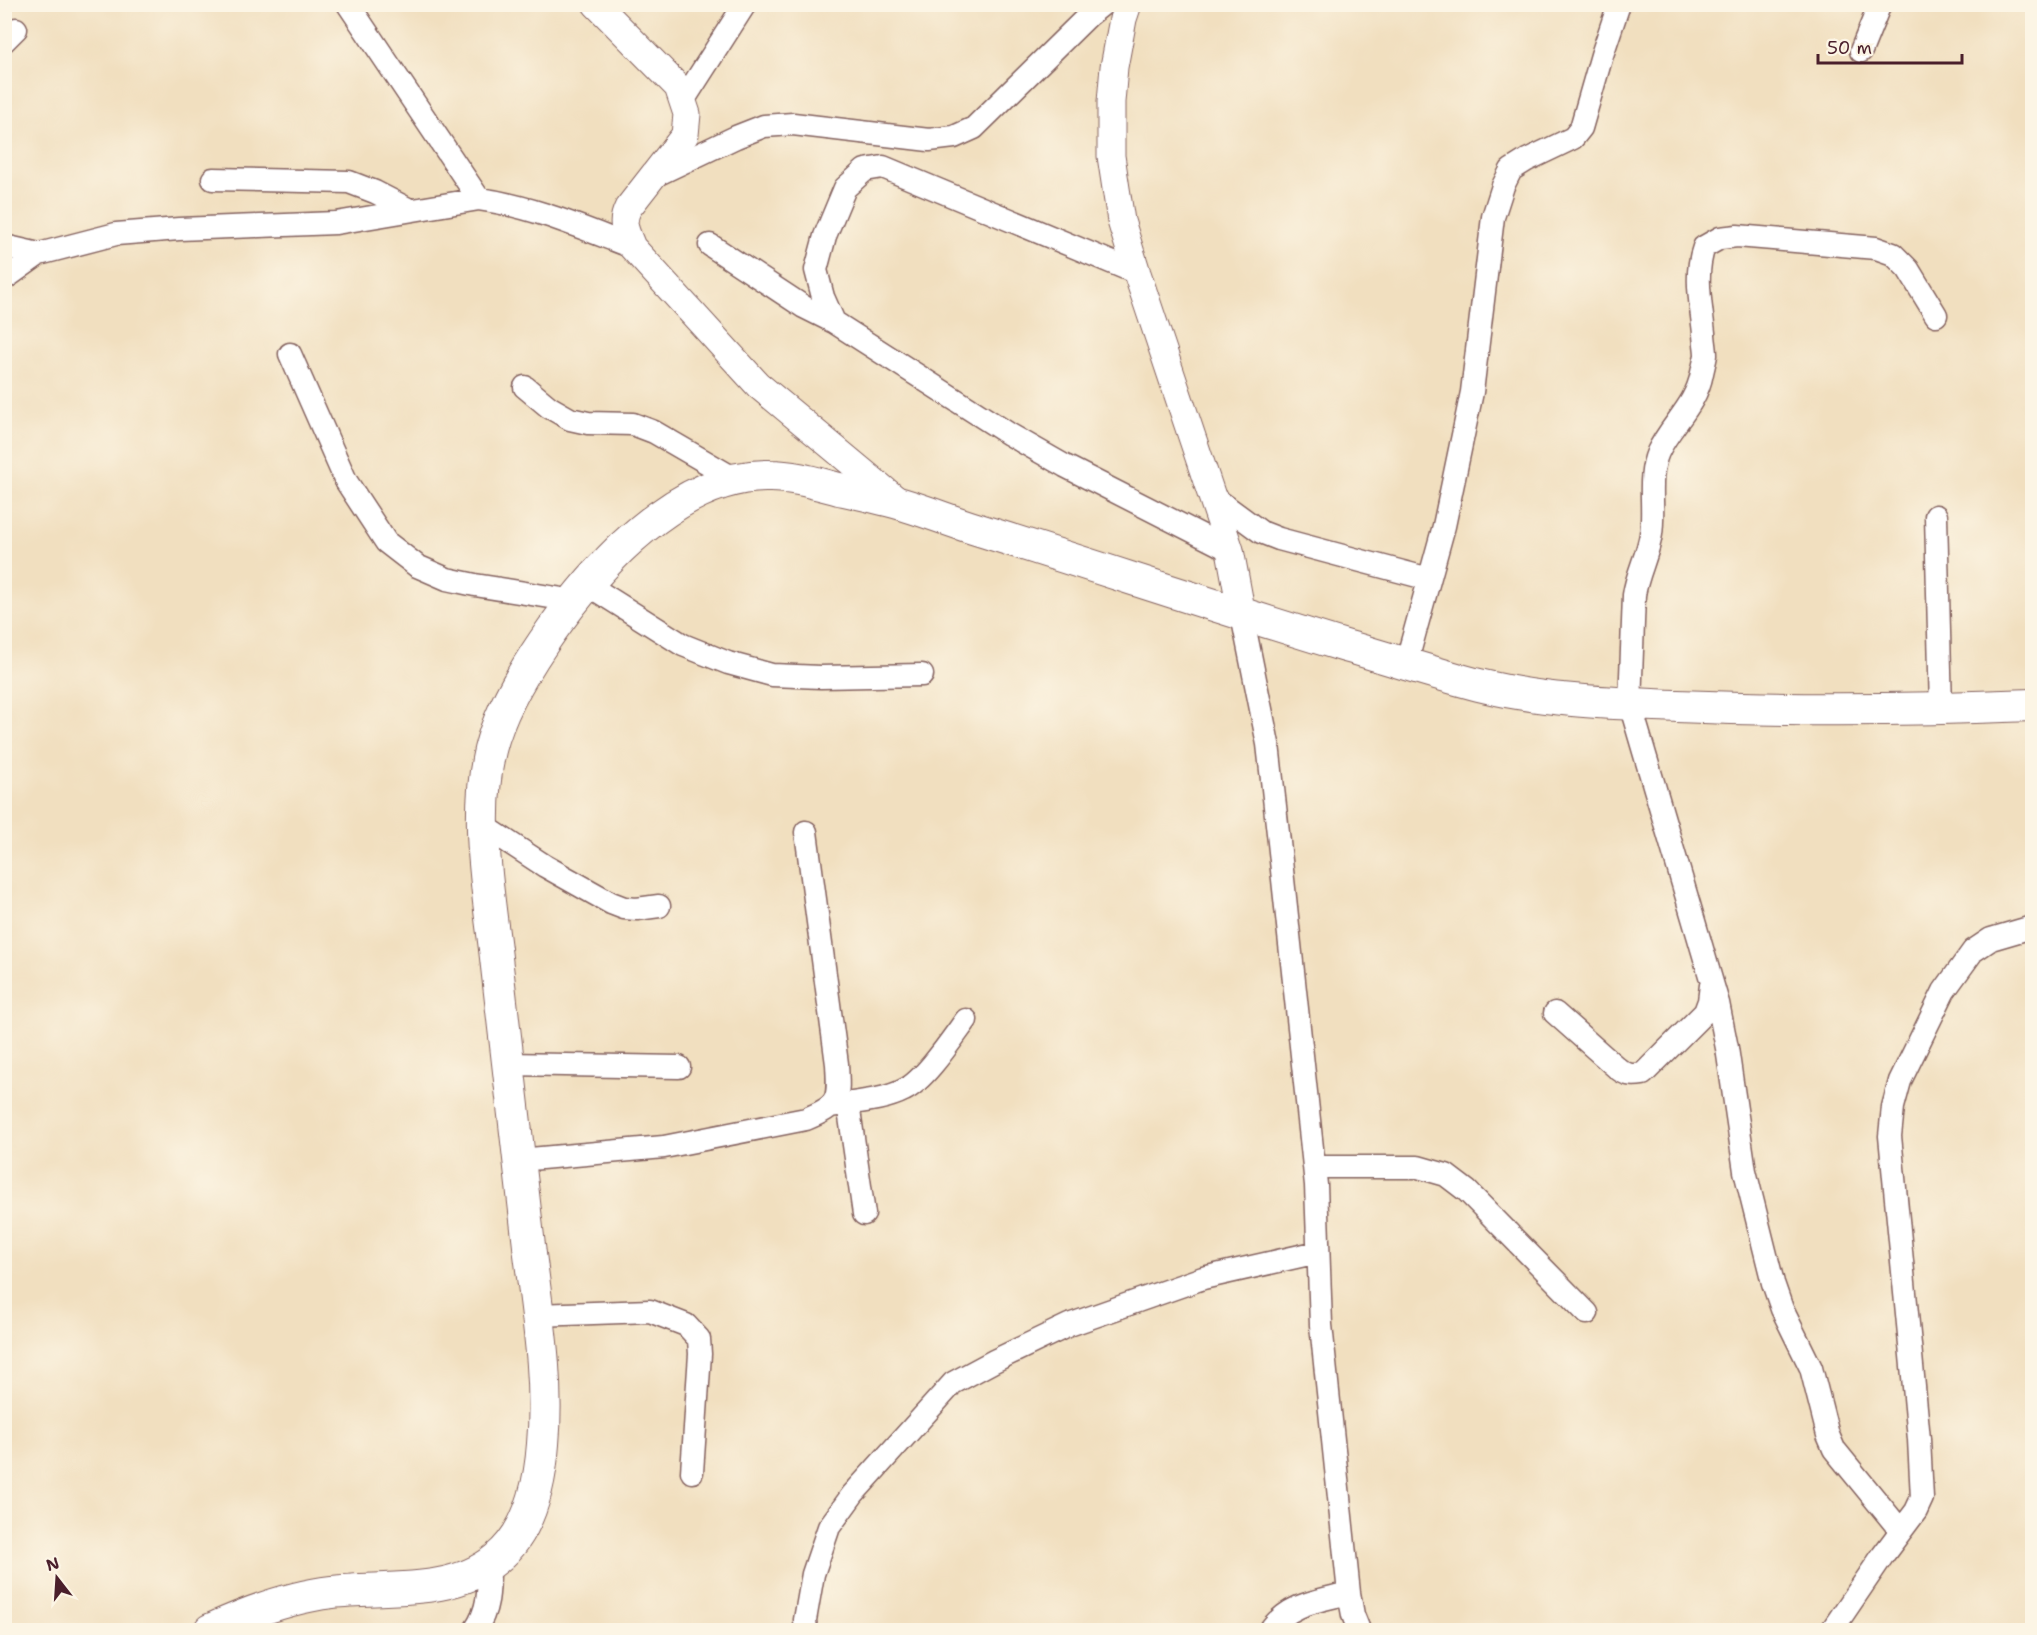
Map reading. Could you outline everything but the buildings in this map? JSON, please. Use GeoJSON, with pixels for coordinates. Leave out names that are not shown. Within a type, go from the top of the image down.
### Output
{"type":"FeatureCollection","features":[{"type":"Feature","properties":{"kind":"main road"},"geometry":{"type":"LineString","coordinates":[[210,1630],[289,1599],[333,1592],[425,1586],[463,1578],[489,1566],[511,1546],[528,1517],[544,1443],[542,1355],[486,871],[485,784],[490,752],[501,715],[524,674],[581,593],[615,554],[646,525],[695,494],[735,480],[763,475],[797,478],[901,503],[1242,615],[1406,664],[1495,688],[1549,698],[1725,708],[1896,711],[2032,705]]}},
{"type":"Feature","properties":{"kind":"street"},"geometry":{"type":"LineString","coordinates":[[348,4],[479,199]]}},
{"type":"Feature","properties":{"kind":"street"},"geometry":{"type":"LineString","coordinates":[[596,4],[678,87],[687,114],[685,135],[623,217],[632,246],[758,385],[901,503]]}},
{"type":"Feature","properties":{"kind":"street"},"geometry":{"type":"LineString","coordinates":[[683,101],[745,4]]}},
{"type":"Feature","properties":{"kind":"street"},"geometry":{"type":"LineString","coordinates":[[651,178],[764,126],[793,124],[929,140],[954,137],[974,128],[1103,4]]}},
{"type":"Feature","properties":{"kind":"street"},"geometry":{"type":"LineString","coordinates":[[1128,4],[1114,67],[1111,102],[1111,156],[1122,221],[1137,273],[1230,550],[1268,744],[1314,1167],[1321,1325],[1349,1593],[1353,1615],[1359,1630]]}},
{"type":"Feature","properties":{"kind":"street"},"geometry":{"type":"LineString","coordinates":[[1406,664],[1444,526],[1472,392],[1493,218],[1503,186],[1511,170],[1527,160],[1562,145],[1573,138],[1581,128],[1619,4]]}},
{"type":"Feature","properties":{"kind":"street"},"geometry":{"type":"LineString","coordinates":[[1861,51],[1880,4]]}},
{"type":"Feature","properties":{"kind":"street"},"geometry":{"type":"LineString","coordinates":[[834,322],[823,297],[816,270],[825,236],[844,188],[865,170],[883,168],[1137,273]]}},
{"type":"Feature","properties":{"kind":"street"},"geometry":{"type":"LineString","coordinates":[[213,179],[349,182],[410,210]]}},
{"type":"Feature","properties":{"kind":"street"},"geometry":{"type":"LineString","coordinates":[[4,279],[39,254],[116,234],[179,229],[336,223],[479,199],[534,210],[632,246]]}},
{"type":"Feature","properties":{"kind":"street"},"geometry":{"type":"LineString","coordinates":[[1901,1531],[1834,1449],[1810,1368],[1782,1309],[1773,1283],[1745,1171],[1727,1048],[1712,981],[1630,704],[1634,595],[1651,533],[1652,472],[1667,436],[1685,413],[1700,384],[1706,355],[1699,284],[1699,261],[1704,247],[1720,238],[1737,236],[1876,248],[1893,254],[1908,269],[1936,315]]}},
{"type":"Feature","properties":{"kind":"street"},"geometry":{"type":"LineString","coordinates":[[710,245],[804,307],[834,322],[1009,434],[1065,466],[1230,550]]}},
{"type":"Feature","properties":{"kind":"street"},"geometry":{"type":"LineString","coordinates":[[4,246],[39,254]]}},
{"type":"Feature","properties":{"kind":"street"},"geometry":{"type":"LineString","coordinates":[[290,354],[346,481],[386,542],[417,566],[447,579],[475,585],[581,593],[683,645],[728,663],[772,675],[821,677],[922,675]]}},
{"type":"Feature","properties":{"kind":"street"},"geometry":{"type":"LineString","coordinates":[[525,387],[549,407],[570,419],[588,423],[633,424],[654,432],[735,480]]}},
{"type":"Feature","properties":{"kind":"street"},"geometry":{"type":"LineString","coordinates":[[1212,496],[1261,532],[1279,539],[1429,579]]}},
{"type":"Feature","properties":{"kind":"street"},"geometry":{"type":"LineString","coordinates":[[1936,516],[1941,709]]}},
{"type":"Feature","properties":{"kind":"street"},"geometry":{"type":"LineString","coordinates":[[484,826],[545,866],[611,903],[624,908],[637,909],[659,906]]}},
{"type":"Feature","properties":{"kind":"street"},"geometry":{"type":"LineString","coordinates":[[806,832],[837,1064],[839,1091],[834,1102],[839,1104],[864,1214]]}},
{"type":"Feature","properties":{"kind":"street"},"geometry":{"type":"LineString","coordinates":[[1832,1630],[1916,1511],[1922,1498],[1922,1475],[1890,1136],[1893,1107],[1900,1081],[1944,991],[1973,951],[1990,939],[2032,927]]}},
{"type":"Feature","properties":{"kind":"street"},"geometry":{"type":"LineString","coordinates":[[1555,1013],[1617,1068],[1633,1076],[1643,1074],[1705,1012],[1712,981]]}},
{"type":"Feature","properties":{"kind":"street"},"geometry":{"type":"LineString","coordinates":[[519,1160],[664,1147],[806,1119],[839,1104],[883,1097],[905,1090],[922,1075],[966,1020]]}},
{"type":"Feature","properties":{"kind":"street"},"geometry":{"type":"LineString","coordinates":[[508,1064],[679,1066]]}},
{"type":"Feature","properties":{"kind":"street"},"geometry":{"type":"LineString","coordinates":[[1314,1167],[1418,1167],[1446,1175],[1467,1191],[1587,1313]]}},
{"type":"Feature","properties":{"kind":"street"},"geometry":{"type":"LineString","coordinates":[[806,1630],[805,1620],[813,1574],[830,1527],[853,1494],[953,1383],[1069,1325],[1203,1278],[1318,1252]]}},
{"type":"Feature","properties":{"kind":"street"},"geometry":{"type":"LineString","coordinates":[[537,1315],[650,1311],[686,1325],[699,1339],[700,1354],[692,1472]]}},
{"type":"Feature","properties":{"kind":"street"},"geometry":{"type":"LineString","coordinates":[[475,1630],[485,1611],[489,1596],[489,1566]]}},
{"type":"Feature","properties":{"kind":"street"},"geometry":{"type":"LineString","coordinates":[[1270,1630],[1278,1618],[1291,1609],[1349,1593]]}}]}
